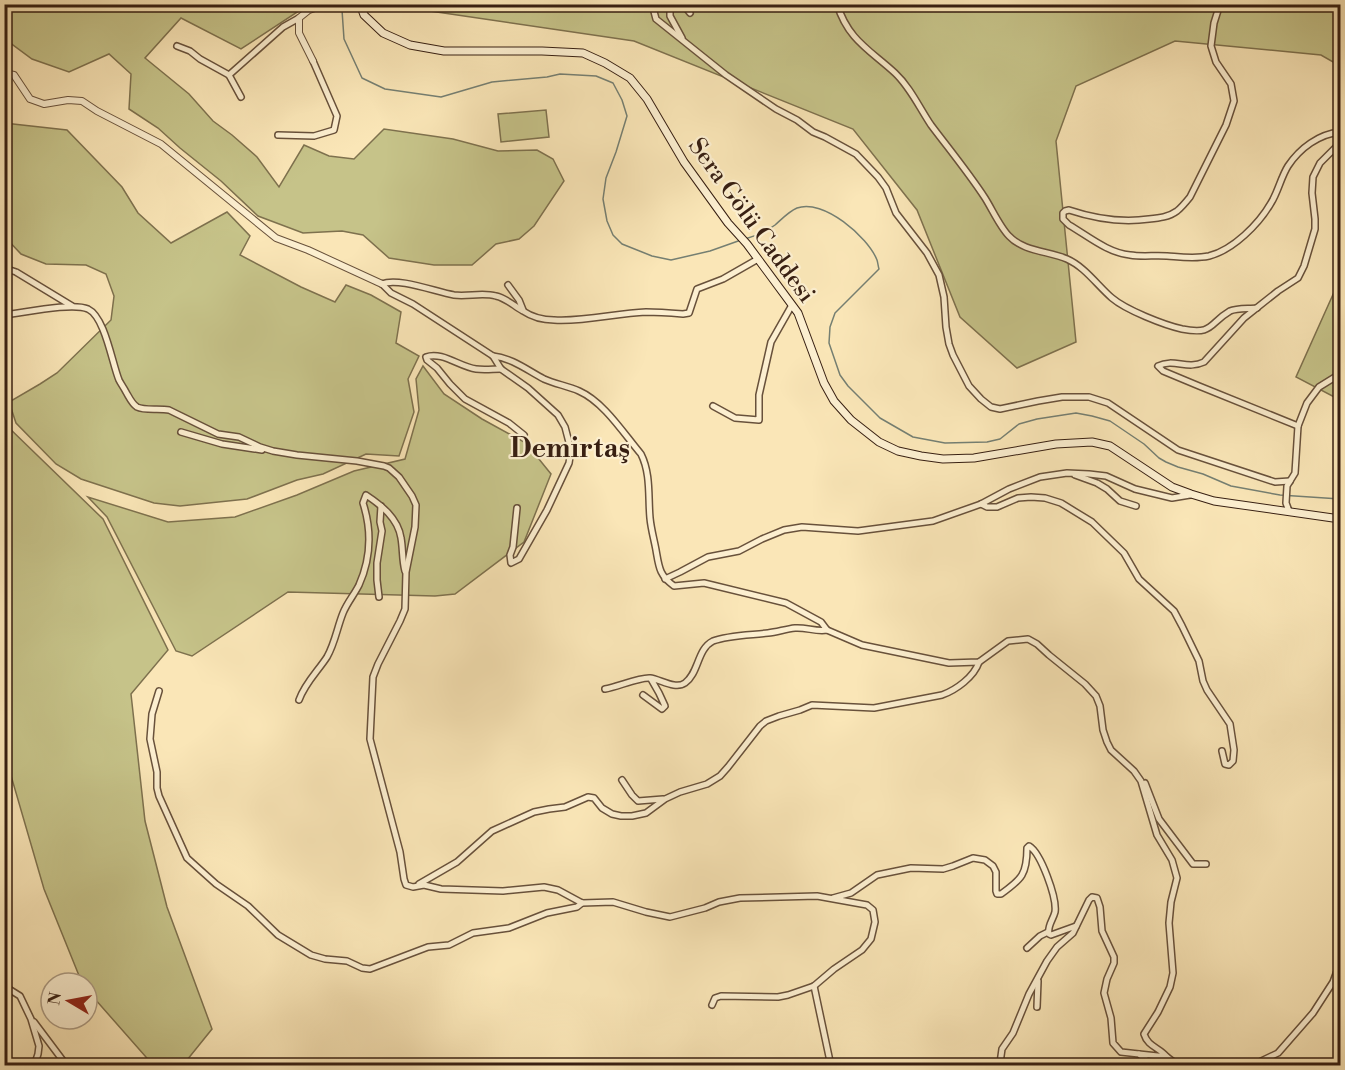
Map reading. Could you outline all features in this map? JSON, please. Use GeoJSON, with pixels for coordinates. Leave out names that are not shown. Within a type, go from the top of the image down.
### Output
{"type":"FeatureCollection","features":[{"type":"Feature","properties":{"kind":"main road","name":"Sera Gölü Caddesi"},"geometry":{"type":"LineString","coordinates":[[360,4],[364,15],[383,33],[410,45],[444,51],[583,53],[630,78],[648,99],[684,162],[728,224],[747,244],[798,313],[824,383],[834,401],[851,420],[879,442],[898,451],[943,459],[974,458],[1056,444],[1092,442],[1110,446],[1172,487],[1191,494],[1214,501],[1341,519]]}},
{"type":"Feature","properties":{"kind":"street"},"geometry":{"type":"LineString","coordinates":[[652,4],[656,19],[726,75],[813,132],[856,154],[878,177],[886,188],[896,213],[927,253],[939,275],[949,344],[969,386],[981,399],[1000,409],[1050,399],[1089,397],[1108,404],[1178,450],[1275,482],[1288,483]]}},
{"type":"Feature","properties":{"kind":"street"},"geometry":{"type":"LineString","coordinates":[[670,4],[670,16],[684,42]]}},
{"type":"Feature","properties":{"kind":"street"},"geometry":{"type":"LineString","coordinates":[[683,4],[690,13]]}},
{"type":"Feature","properties":{"kind":"street"},"geometry":{"type":"LineString","coordinates":[[837,4],[841,16],[855,37],[906,85],[1009,236],[1022,246],[1068,260],[1082,268],[1122,305],[1179,328],[1194,331],[1208,329],[1232,310],[1257,308]]}},
{"type":"Feature","properties":{"kind":"street"},"geometry":{"type":"LineString","coordinates":[[1220,4],[1214,23],[1212,54],[1231,84],[1234,101],[1226,125],[1184,206],[1163,217],[1136,221],[1094,218],[1069,210],[1063,213],[1069,225],[1118,253],[1208,256],[1230,246],[1258,222],[1271,203],[1288,166],[1302,149],[1316,139],[1341,132]]}},
{"type":"Feature","properties":{"kind":"street"},"geometry":{"type":"LineString","coordinates":[[229,75],[283,27],[309,10],[325,6]]}},
{"type":"Feature","properties":{"kind":"street"},"geometry":{"type":"LineString","coordinates":[[278,135],[314,136],[334,130],[337,116],[314,61],[298,33],[299,18]]}},
{"type":"Feature","properties":{"kind":"street"},"geometry":{"type":"LineString","coordinates":[[177,46],[190,51],[229,75],[241,97]]}},
{"type":"Feature","properties":{"kind":"street"},"geometry":{"type":"LineString","coordinates":[[4,73],[14,75],[30,99],[44,104],[68,100],[82,101],[161,144],[276,238],[382,284],[391,293],[413,304],[493,356],[501,369],[528,388],[558,415],[565,427],[571,450],[569,463],[547,510],[519,559],[511,563],[510,555],[517,508]]}},
{"type":"Feature","properties":{"kind":"street"},"geometry":{"type":"LineString","coordinates":[[1298,426],[1190,383],[1163,371],[1158,366],[1162,363],[1169,363],[1191,366],[1204,362],[1244,318],[1298,278],[1315,229],[1313,177],[1320,163],[1341,143]]}},
{"type":"Feature","properties":{"kind":"street"},"geometry":{"type":"LineString","coordinates":[[382,284],[387,282],[407,284],[456,296],[487,294],[515,304],[524,312],[554,320],[646,312],[683,314],[689,313],[697,289],[723,279],[758,259]]}},
{"type":"Feature","properties":{"kind":"street"},"geometry":{"type":"LineString","coordinates":[[4,268],[16,272],[72,306]]}},
{"type":"Feature","properties":{"kind":"street"},"geometry":{"type":"LineString","coordinates":[[508,285],[519,300],[524,312]]}},
{"type":"Feature","properties":{"kind":"street"},"geometry":{"type":"LineString","coordinates":[[713,406],[735,418],[759,420],[759,395],[771,342],[792,305]]}},
{"type":"Feature","properties":{"kind":"street"},"geometry":{"type":"LineString","coordinates":[[4,315],[72,306],[88,309],[97,317],[119,380],[131,401],[138,407],[169,410],[218,434],[239,437],[273,451]]}},
{"type":"Feature","properties":{"kind":"street"},"geometry":{"type":"LineString","coordinates":[[493,356],[504,357],[546,380],[579,391],[592,399],[641,454],[647,475],[650,520],[659,569],[665,579],[674,586],[704,583],[786,603],[821,622],[827,630],[862,645],[932,661],[979,662]]}},
{"type":"Feature","properties":{"kind":"street"},"geometry":{"type":"LineString","coordinates":[[501,369],[475,369],[442,358],[426,357],[465,399],[509,423],[524,435]]}},
{"type":"Feature","properties":{"kind":"street"},"geometry":{"type":"LineString","coordinates":[[1289,511],[1286,503],[1288,483],[1296,466],[1298,426],[1307,404],[1319,387],[1341,374]]}},
{"type":"Feature","properties":{"kind":"street"},"geometry":{"type":"LineString","coordinates":[[181,432],[230,446],[384,466],[399,477],[412,496],[416,505],[415,527],[406,572],[405,609],[373,677],[370,739],[400,852],[406,885],[413,887],[424,885],[441,889],[503,891],[544,887],[558,890],[582,903],[613,902],[670,917],[740,898],[817,896],[867,905],[873,910],[875,922],[871,939],[862,950],[814,986],[778,997],[721,996],[715,999],[712,1005]]}},
{"type":"Feature","properties":{"kind":"street"},"geometry":{"type":"LineString","coordinates":[[665,579],[708,558],[740,551],[783,530],[802,527],[858,531],[933,521],[981,504],[1009,489],[1040,477],[1067,473],[1089,474],[1106,476],[1135,489],[1172,498],[1191,494]]}},
{"type":"Feature","properties":{"kind":"street"},"geometry":{"type":"LineString","coordinates":[[1067,473],[1097,483],[1120,501],[1136,507]]}},
{"type":"Feature","properties":{"kind":"street"},"geometry":{"type":"LineString","coordinates":[[299,700],[302,691],[331,649],[345,608],[359,585],[365,569],[369,544],[368,519],[363,503],[366,495],[391,516],[399,530],[406,572]]}},
{"type":"Feature","properties":{"kind":"street"},"geometry":{"type":"LineString","coordinates":[[981,504],[987,507],[997,507],[1018,498],[1031,497],[1061,503],[1092,522],[1124,553],[1139,579],[1174,611],[1182,626],[1199,662],[1207,690],[1230,724],[1234,750],[1233,761],[1229,765],[1226,764],[1222,751]]}},
{"type":"Feature","properties":{"kind":"street"},"geometry":{"type":"LineString","coordinates":[[379,597],[377,563],[382,531],[381,506]]}},
{"type":"Feature","properties":{"kind":"street"},"geometry":{"type":"LineString","coordinates":[[605,689],[651,678],[677,686],[685,683],[706,647],[713,642],[798,627],[819,632],[827,630]]}},
{"type":"Feature","properties":{"kind":"street"},"geometry":{"type":"LineString","coordinates":[[413,887],[457,862],[492,831],[534,812],[565,807],[588,797],[594,798],[602,808],[612,814],[632,816],[646,813],[665,799],[707,784],[720,776],[766,721],[812,705],[874,708],[942,696],[952,692],[976,670],[979,662],[1008,641],[1028,639],[1086,684],[1096,696],[1100,706],[1103,730],[1111,750],[1141,775],[1159,819],[1193,864],[1206,864]]}},
{"type":"Feature","properties":{"kind":"street"},"geometry":{"type":"LineString","coordinates":[[643,695],[662,710],[665,706],[651,678]]}},
{"type":"Feature","properties":{"kind":"street"},"geometry":{"type":"LineString","coordinates":[[159,691],[150,722],[157,788],[187,858],[216,884],[248,906],[278,935],[310,956],[347,961],[370,969],[428,947],[449,945],[473,933],[509,928],[547,913],[577,907],[582,903]]}},
{"type":"Feature","properties":{"kind":"street"},"geometry":{"type":"LineString","coordinates":[[1134,771],[1141,781],[1157,835],[1172,860],[1177,878],[1168,923],[1173,973],[1170,987],[1144,1034],[1147,1042],[1179,1065]]}},
{"type":"Feature","properties":{"kind":"street"},"geometry":{"type":"LineString","coordinates":[[622,780],[638,801],[665,799]]}},
{"type":"Feature","properties":{"kind":"street"},"geometry":{"type":"LineString","coordinates":[[4,786],[8,814],[4,825]]}},
{"type":"Feature","properties":{"kind":"street"},"geometry":{"type":"LineString","coordinates":[[831,899],[851,893],[877,875],[911,868],[943,869],[974,858],[985,860],[993,866],[996,872],[996,891],[997,894],[1001,894],[1024,872],[1029,846],[1040,860],[1055,899],[1055,911],[1048,932]]}},
{"type":"Feature","properties":{"kind":"street"},"geometry":{"type":"LineString","coordinates":[[1001,1065],[1002,1049],[1013,1032],[1029,994],[1047,961],[1073,933],[1092,897],[1097,898],[1102,931],[1114,957],[1104,993],[1111,1018],[1113,1043],[1121,1052],[1167,1057]]}},
{"type":"Feature","properties":{"kind":"street"},"geometry":{"type":"LineString","coordinates":[[1048,932],[1051,935],[1077,926]]}},
{"type":"Feature","properties":{"kind":"street"},"geometry":{"type":"LineString","coordinates":[[1027,948],[1048,932]]}},
{"type":"Feature","properties":{"kind":"street"},"geometry":{"type":"LineString","coordinates":[[1248,1065],[1278,1053],[1313,1013],[1333,982],[1341,963]]}},
{"type":"Feature","properties":{"kind":"street"},"geometry":{"type":"LineString","coordinates":[[1037,1007],[1039,976]]}},
{"type":"Feature","properties":{"kind":"street"},"geometry":{"type":"LineString","coordinates":[[4,986],[20,996],[31,1019],[39,1046],[34,1065]]}},
{"type":"Feature","properties":{"kind":"street"},"geometry":{"type":"LineString","coordinates":[[814,986],[831,1065]]}},
{"type":"Feature","properties":{"kind":"street"},"geometry":{"type":"LineString","coordinates":[[31,1019],[67,1065]]}},
{"type":"Feature","properties":{"kind":"street"},"geometry":{"type":"LineString","coordinates":[[1139,1054],[1154,1065]]}},
{"type":"Feature","properties":{"kind":"street"},"geometry":{"type":"LineString","coordinates":[[1270,1058],[1270,1065]]}},
{"type":"Feature","properties":{"kind":"shaded area"},"geometry":{"type":"Polygon","coordinates":[[[5,4],[308,5],[241,49],[181,18],[145,58],[189,94],[213,121],[257,157],[279,187],[304,145],[329,156],[354,159],[384,129],[453,139],[498,151],[537,150],[553,159],[564,181],[534,226],[519,239],[496,244],[472,265],[434,265],[389,258],[363,235],[342,231],[303,233],[258,216],[221,181],[158,128],[129,109],[131,74],[109,54],[69,72],[32,59],[5,39],[5,4]]]}},
{"type":"Feature","properties":{"kind":"shaded area"},"geometry":{"type":"Polygon","coordinates":[[[389,5],[1340,5],[1340,66],[1321,55],[1175,41],[1076,86],[1056,141],[1076,342],[1017,368],[960,317],[917,210],[853,129],[634,41],[389,5]]]}},
{"type":"Feature","properties":{"kind":"shaded area"},"geometry":{"type":"Polygon","coordinates":[[[546,110],[549,137],[501,142],[498,114],[546,110]]]}},
{"type":"Feature","properties":{"kind":"shaded area"},"geometry":{"type":"Polygon","coordinates":[[[4,123],[67,130],[122,187],[138,213],[171,243],[227,212],[250,236],[240,255],[335,302],[346,285],[371,295],[401,312],[396,343],[419,356],[408,379],[414,412],[399,456],[366,454],[323,474],[297,480],[247,499],[180,506],[154,503],[81,479],[56,464],[16,423],[9,402],[57,373],[111,320],[114,296],[106,274],[86,265],[46,264],[21,254],[5,237],[4,123]]]}},
{"type":"Feature","properties":{"kind":"shaded area"},"geometry":{"type":"Polygon","coordinates":[[[1340,270],[1340,400],[1296,377],[1335,290],[1340,270]]]}},
{"type":"Feature","properties":{"kind":"shaded area"},"geometry":{"type":"Polygon","coordinates":[[[423,366],[444,394],[482,419],[526,443],[551,474],[524,542],[455,594],[435,596],[288,592],[192,656],[176,651],[107,517],[88,497],[168,522],[235,517],[297,495],[354,471],[405,459],[419,410],[416,379],[423,366]]]}},
{"type":"Feature","properties":{"kind":"shaded area"},"geometry":{"type":"Polygon","coordinates":[[[5,424],[103,519],[168,650],[131,694],[145,821],[167,907],[212,1029],[183,1065],[153,1065],[99,1004],[99,971],[77,971],[44,889],[5,755],[5,424]]]}},
{"type":"Feature","properties":{"kind":"waterway"},"geometry":{"type":"LineString","coordinates":[[339,4],[342,10],[344,39],[362,78],[385,89],[441,97],[492,82],[560,74],[596,76],[613,83],[627,116],[606,178],[603,199],[607,221],[613,235],[622,244],[652,256],[671,260],[710,251],[741,240]]}},
{"type":"Feature","properties":{"kind":"waterway"},"geometry":{"type":"LineString","coordinates":[[745,239],[768,230],[797,208],[808,206],[831,214],[855,231],[864,241],[877,260],[879,269],[835,313],[830,327],[829,343],[840,375],[848,386],[880,418],[913,437],[945,443],[987,442],[1000,439],[1019,424],[1076,413],[1110,421],[1166,462],[1231,486],[1280,495],[1340,499]]}},
{"type":"Feature","properties":{"kind":"district","name":"Demirtaş"},"geometry":{"type":"Point","coordinates":[570,448]}}]}
